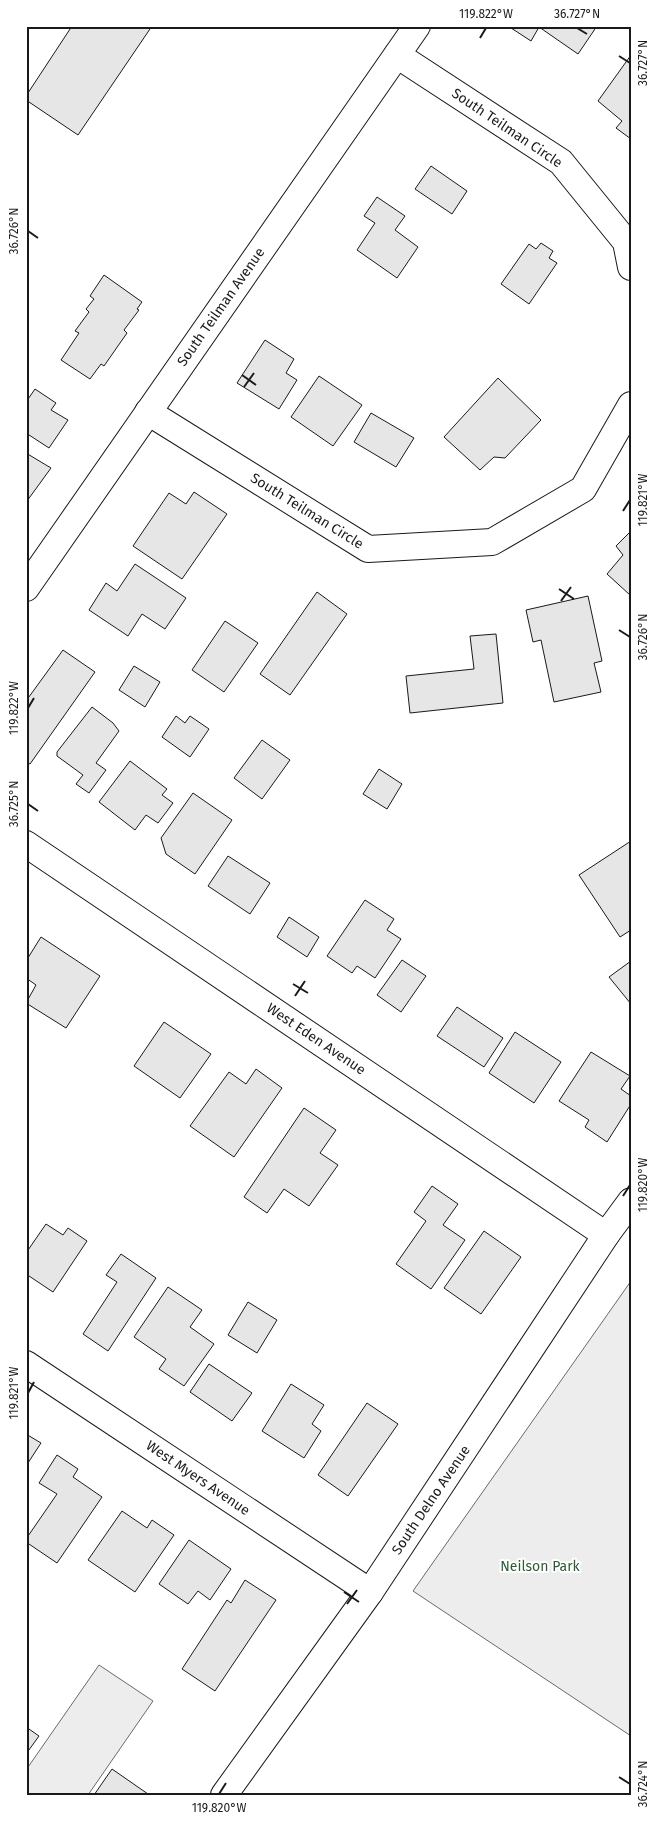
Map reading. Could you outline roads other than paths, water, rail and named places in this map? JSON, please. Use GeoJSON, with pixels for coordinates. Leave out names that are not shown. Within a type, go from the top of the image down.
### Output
{"type":"FeatureCollection","features":[{"type":"Feature","properties":{"kind":"street","name":"South Teilman Avenue"},"geometry":{"type":"LineString","coordinates":[[26,588],[417,26]]}},
{"type":"Feature","properties":{"kind":"street","name":"South Teilman Circle"},"geometry":{"type":"LineString","coordinates":[[397,55],[561,162],[626,242],[631,267]]}},
{"type":"Feature","properties":{"kind":"street","name":"South Teilman Circle"},"geometry":{"type":"LineString","coordinates":[[148,412],[368,549],[492,542],[583,489],[631,405]]}},
{"type":"Feature","properties":{"kind":"street","name":"West Eden Avenue"},"geometry":{"type":"LineString","coordinates":[[26,844],[606,1235]]}},
{"type":"Feature","properties":{"kind":"street","name":"South Delno Avenue"},"geometry":{"type":"LineString","coordinates":[[224,1795],[370,1592],[606,1235],[631,1201]]}},
{"type":"Feature","properties":{"kind":"street","name":"West Myers Avenue"},"geometry":{"type":"LineString","coordinates":[[26,1364],[370,1592]]}},
{"type":"Feature","properties":{"kind":"park label","name":"Neilson Park"},"geometry":{"type":"Point","coordinates":[540,1566]}}]}
